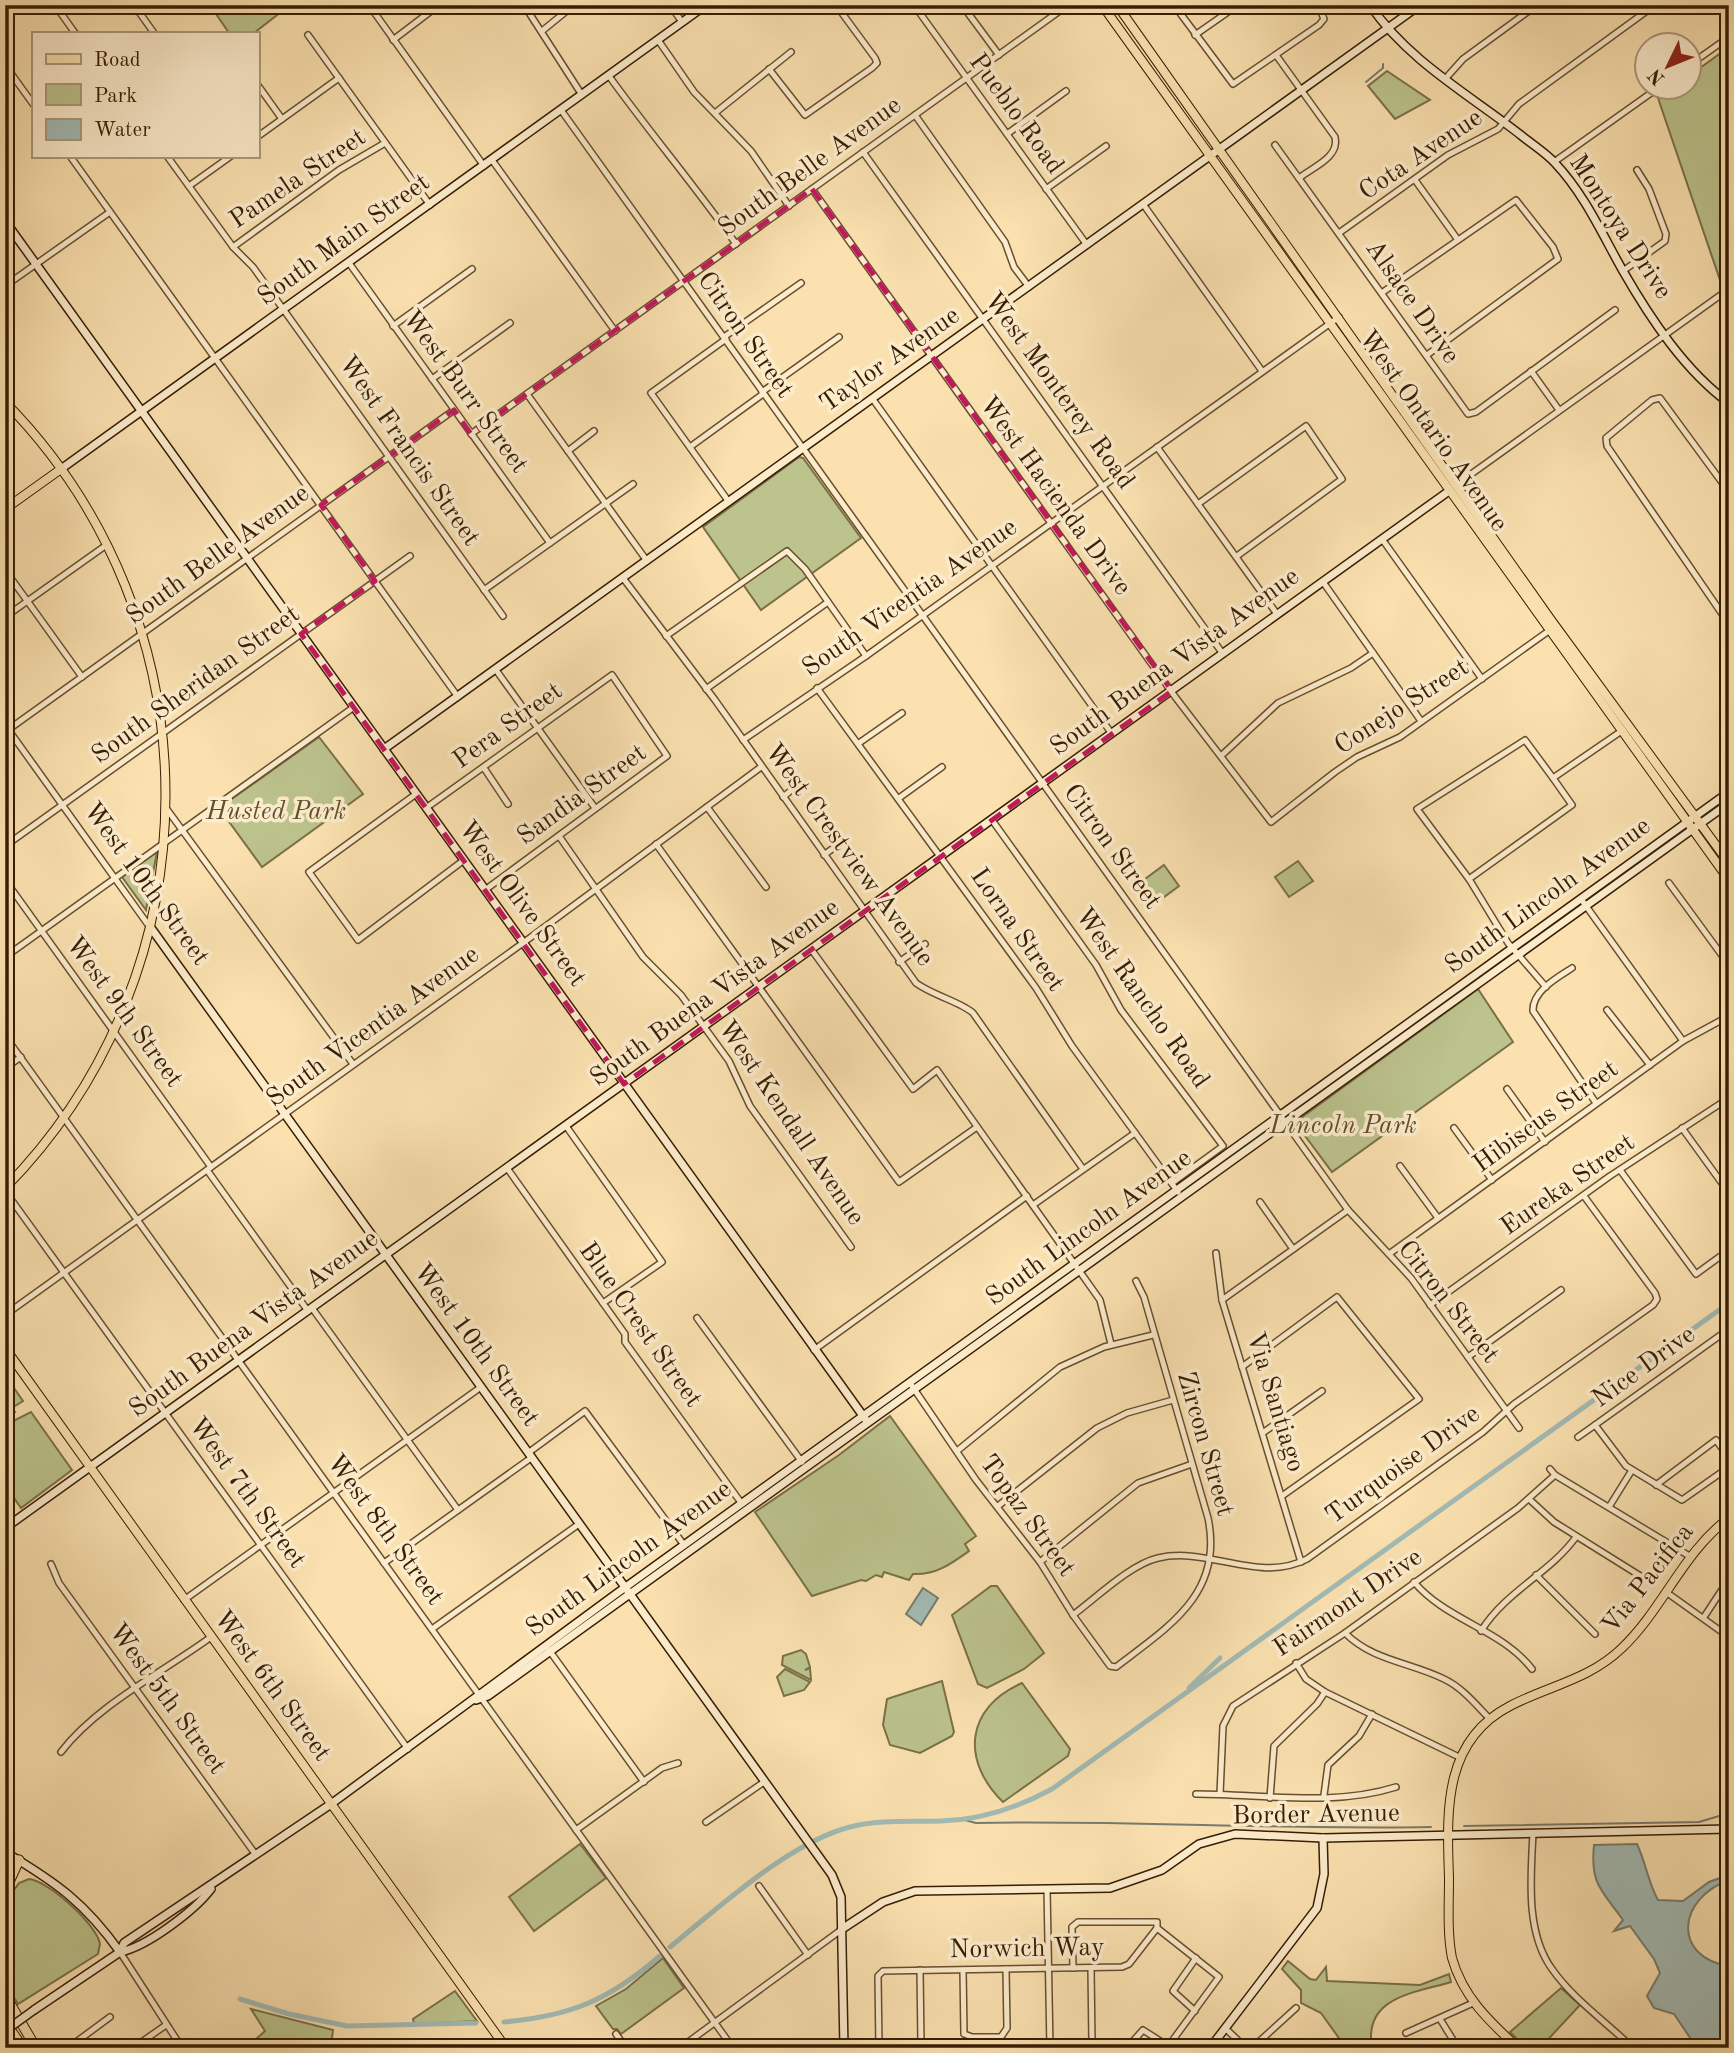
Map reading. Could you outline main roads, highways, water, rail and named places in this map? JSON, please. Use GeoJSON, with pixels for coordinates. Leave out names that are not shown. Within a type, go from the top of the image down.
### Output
{"type":"FeatureCollection","features":[{"type":"Feature","properties":{"kind":"highway"},"geometry":{"type":"LineString","coordinates":[[5,1868],[19,1860],[5,1891]]}},
{"type":"Feature","properties":{"kind":"highway"},"geometry":{"type":"LineString","coordinates":[[5,1995],[36,2048]]}},
{"type":"Feature","properties":{"kind":"highway"},"geometry":{"type":"LineString","coordinates":[[5,2022],[23,2048]]}},
{"type":"Feature","properties":{"kind":"main road","name":"West Ontario Avenue"},"geometry":{"type":"LineString","coordinates":[[1102,5],[1452,488],[1729,880]]}},
{"type":"Feature","properties":{"kind":"main road","name":"West Ontario Avenue"},"geometry":{"type":"LineString","coordinates":[[1117,5],[1339,317],[1452,488]]}},
{"type":"Feature","properties":{"kind":"main road"},"geometry":{"type":"LineString","coordinates":[[5,402],[61,469],[107,545],[143,633],[155,682],[163,733],[166,808],[164,843],[151,928],[139,970],[114,1031],[64,1118],[5,1189]]}},
{"type":"Feature","properties":{"kind":"main road","name":"South Main Street"},"geometry":{"type":"LineString","coordinates":[[5,509],[61,469]]}},
{"type":"Feature","properties":{"kind":"main road","name":"West Ontario Avenue"},"geometry":{"type":"LineString","coordinates":[[1624,729],[1729,863]]}},
{"type":"Feature","properties":{"kind":"main road","name":"West 6th Street"},"geometry":{"type":"LineString","coordinates":[[5,1349],[506,2048]]}},
{"type":"Feature","properties":{"kind":"main road","name":"Via Pacifica"},"geometry":{"type":"LineString","coordinates":[[1518,2048],[1473,2003],[1458,1977],[1450,1945],[1447,1834],[1450,1785],[1460,1757],[1476,1732],[1512,1704],[1568,1684],[1604,1663],[1633,1637],[1708,1535],[1729,1518]]}},
{"type":"Feature","properties":{"kind":"water"},"geometry":{"type":"Polygon","coordinates":[[[923,1588],[938,1598],[921,1625],[906,1614],[923,1588]]]}},
{"type":"Feature","properties":{"kind":"water"},"geometry":{"type":"Polygon","coordinates":[[[1637,1844],[1658,1900],[1683,1901],[1709,1882],[1729,1875],[1729,1880],[1699,1900],[1691,1913],[1688,1927],[1690,1940],[1698,1951],[1711,1960],[1729,1966],[1729,2048],[1697,2048],[1674,2014],[1654,2008],[1647,1996],[1660,1973],[1654,1959],[1630,1926],[1614,1931],[1623,1920],[1599,1886],[1594,1869],[1594,1845],[1637,1844]]]}},
{"type":"Feature","properties":{"kind":"waterway"},"geometry":{"type":"LineString","coordinates":[[1366,82],[1383,68],[1383,64]]}},
{"type":"Feature","properties":{"kind":"waterway"},"geometry":{"type":"LineString","coordinates":[[670,1947],[779,1861],[827,1835],[872,1823],[956,1820],[984,1815],[1026,1802],[1052,1789],[1729,1303]]}},
{"type":"Feature","properties":{"kind":"waterway"},"geometry":{"type":"LineString","coordinates":[[1189,1688],[1220,1658]]}},
{"type":"Feature","properties":{"kind":"waterway"},"geometry":{"type":"LineString","coordinates":[[1464,1826],[1699,1822],[1729,1813]]}},
{"type":"Feature","properties":{"kind":"waterway"},"geometry":{"type":"LineString","coordinates":[[961,1819],[976,1823],[1431,1827]]}},
{"type":"Feature","properties":{"kind":"waterway"},"geometry":{"type":"LineString","coordinates":[[504,2022],[549,2015],[588,2003],[624,1984],[660,1956]]}},
{"type":"Feature","properties":{"kind":"waterway"},"geometry":{"type":"LineString","coordinates":[[240,1999],[289,2014],[347,2026],[476,2023]]}},
{"type":"Feature","properties":{"kind":"park label","name":"Husted Park"},"geometry":{"type":"Point","coordinates":[276,812]}},
{"type":"Feature","properties":{"kind":"park label","name":"Lincoln Park"},"geometry":{"type":"Point","coordinates":[1343,1126]}}]}
